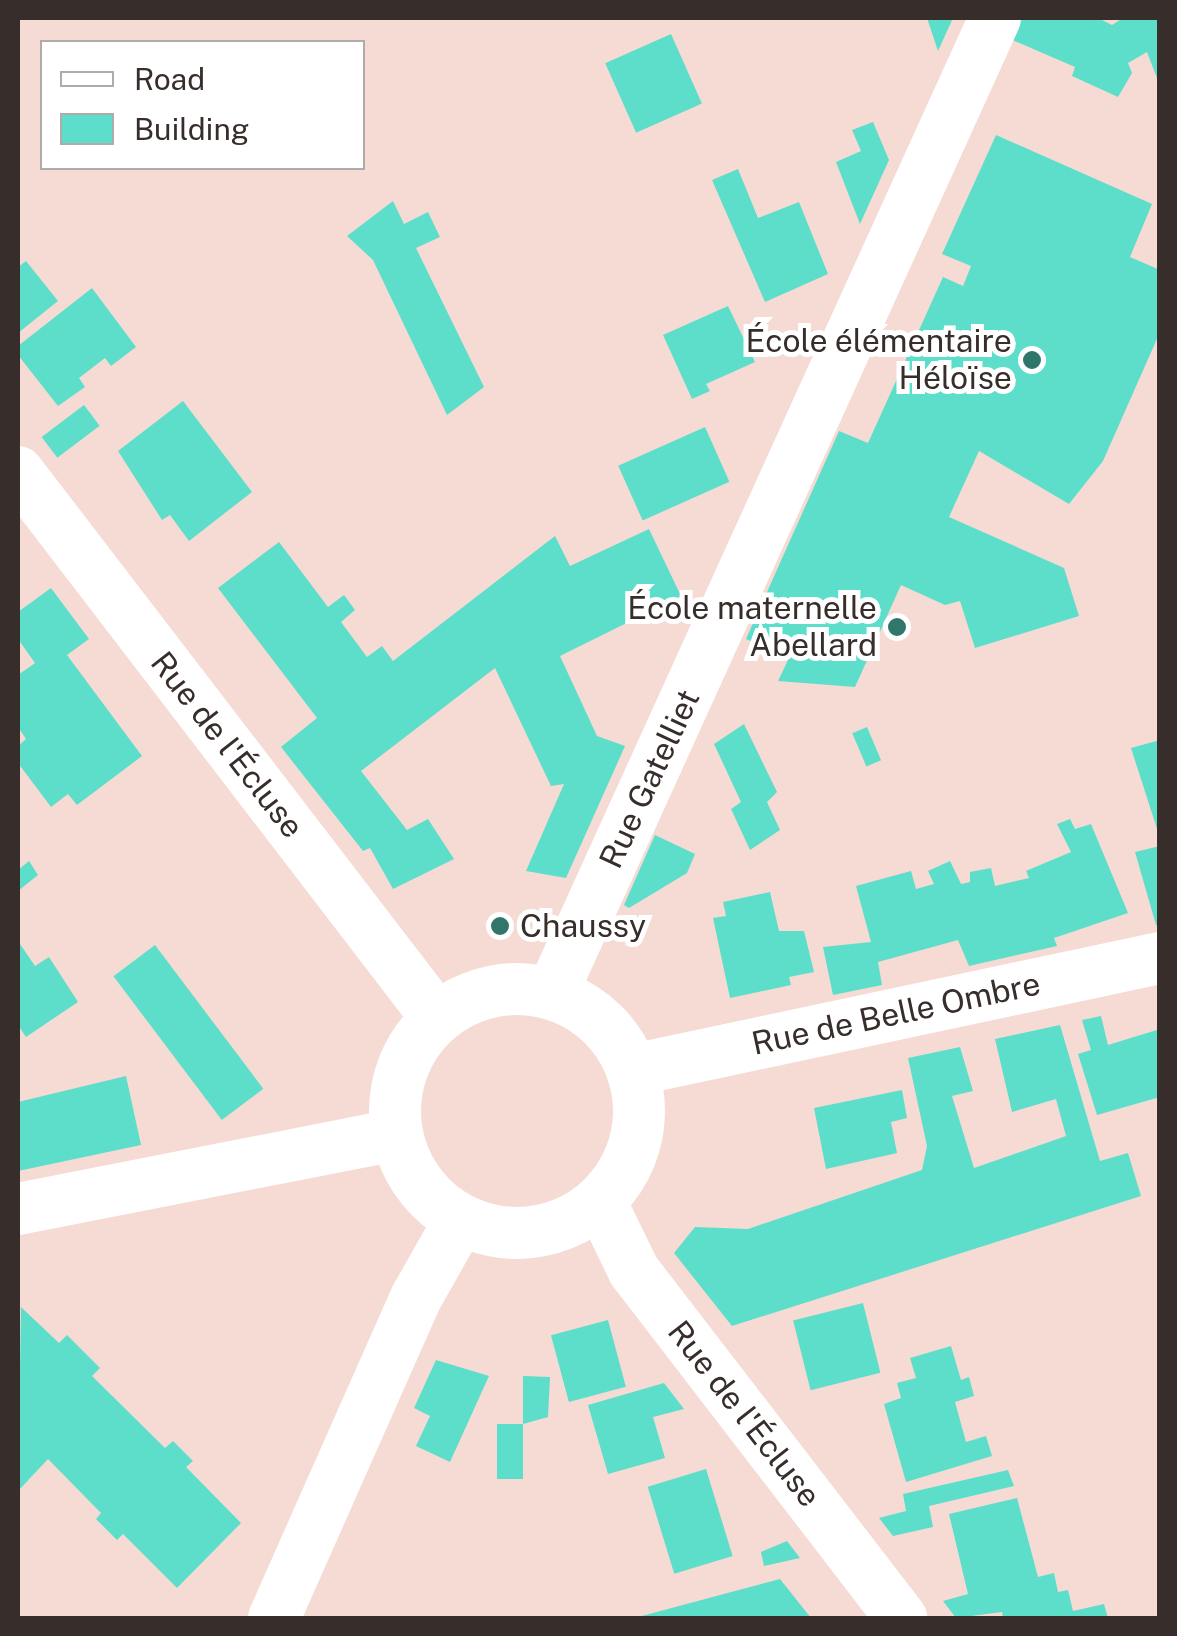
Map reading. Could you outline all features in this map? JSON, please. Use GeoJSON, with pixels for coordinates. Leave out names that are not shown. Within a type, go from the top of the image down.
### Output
{"type":"FeatureCollection","features":[{"type":"Feature","properties":{"kind":"street","name":"Rue Gatelliet"},"geometry":{"type":"LineString","coordinates":[[552,993],[994,18]]}},
{"type":"Feature","properties":{"kind":"street","name":"Rue de l'Écluse"},"geometry":{"type":"LineString","coordinates":[[18,472],[437,1018]]}},
{"type":"Feature","properties":{"kind":"street","name":"Rue de Belle Ombre"},"geometry":{"type":"LineString","coordinates":[[633,1070],[1160,958]]}},
{"type":"Feature","properties":{"kind":"street"},"geometry":{"type":"LineString","coordinates":[[498,990],[552,993],[587,1010],[614,1036],[633,1070],[636,1141],[623,1174],[600,1201],[569,1222],[533,1233],[496,1232],[460,1220],[419,1184],[396,1135],[400,1070],[437,1018],[472,996],[498,990]]}},
{"type":"Feature","properties":{"kind":"street"},"geometry":{"type":"LineString","coordinates":[[18,1209],[396,1135]]}},
{"type":"Feature","properties":{"kind":"street","name":"Rue de l'Écluse"},"geometry":{"type":"LineString","coordinates":[[600,1201],[634,1272],[902,1618]]}},
{"type":"Feature","properties":{"kind":"street"},"geometry":{"type":"LineString","coordinates":[[274,1618],[417,1296],[460,1220]]}},
{"type":"Feature","properties":{"kind":"building"},"geometry":{"type":"Polygon","coordinates":[[[927,18],[953,18],[938,51],[927,18]]]}},
{"type":"Feature","properties":{"kind":"building"},"geometry":{"type":"Polygon","coordinates":[[[1020,18],[1098,18],[1112,25],[1123,18],[1160,18],[1160,86],[1147,52],[1128,63],[1132,73],[1118,97],[1072,76],[1075,67],[1010,39],[1020,18]]]}},
{"type":"Feature","properties":{"kind":"building"},"geometry":{"type":"Polygon","coordinates":[[[671,34],[702,103],[636,133],[605,63],[671,34]]]}},
{"type":"Feature","properties":{"kind":"building"},"geometry":{"type":"Polygon","coordinates":[[[873,122],[889,160],[860,224],[836,162],[861,151],[852,130],[873,122]]]}},
{"type":"Feature","properties":{"kind":"building","name":"École élémentaire Héloïse"},"geometry":{"type":"Polygon","coordinates":[[[996,135],[1152,204],[1130,257],[1160,270],[1160,332],[1103,461],[1069,504],[979,451],[949,517],[1064,568],[1079,616],[975,648],[960,601],[945,605],[901,585],[855,687],[778,681],[789,658],[746,639],[839,431],[868,443],[943,277],[963,286],[971,266],[942,254],[996,135]]]}},
{"type":"Feature","properties":{"kind":"building"},"geometry":{"type":"Polygon","coordinates":[[[738,169],[758,218],[799,202],[828,274],[765,302],[712,180],[738,169]]]}},
{"type":"Feature","properties":{"kind":"building"},"geometry":{"type":"Polygon","coordinates":[[[393,201],[404,224],[428,212],[440,237],[416,248],[484,387],[447,415],[373,260],[347,236],[393,201]]]}},
{"type":"Feature","properties":{"kind":"building"},"geometry":{"type":"Polygon","coordinates":[[[26,261],[58,301],[18,333],[18,267],[26,261]]]}},
{"type":"Feature","properties":{"kind":"building"},"geometry":{"type":"Polygon","coordinates":[[[92,288],[136,347],[111,366],[105,358],[79,378],[85,387],[58,406],[18,355],[18,346],[92,288]]]}},
{"type":"Feature","properties":{"kind":"building"},"geometry":{"type":"Polygon","coordinates":[[[728,306],[755,362],[706,384],[710,391],[692,399],[663,335],[728,306]]]}},
{"type":"Feature","properties":{"kind":"building"},"geometry":{"type":"Polygon","coordinates":[[[183,401],[252,492],[189,541],[170,515],[162,520],[118,451],[183,401]]]}},
{"type":"Feature","properties":{"kind":"building"},"geometry":{"type":"Polygon","coordinates":[[[84,405],[100,426],[57,458],[42,437],[84,405]]]}},
{"type":"Feature","properties":{"kind":"building"},"geometry":{"type":"Polygon","coordinates":[[[705,427],[729,482],[643,520],[618,466],[705,427]]]}},
{"type":"Feature","properties":{"kind":"building"},"geometry":{"type":"Polygon","coordinates":[[[649,529],[681,596],[560,656],[597,736],[625,746],[566,878],[526,871],[564,784],[551,786],[495,668],[361,771],[407,830],[428,819],[454,859],[393,889],[370,848],[363,851],[281,747],[317,718],[218,588],[279,542],[328,607],[344,595],[355,610],[341,622],[367,657],[382,646],[393,661],[555,536],[570,566],[649,529]]]}},
{"type":"Feature","properties":{"kind":"building"},"geometry":{"type":"Polygon","coordinates":[[[51,588],[89,639],[67,655],[142,756],[77,805],[68,794],[51,807],[18,763],[18,746],[26,739],[18,727],[18,675],[35,663],[18,639],[18,612],[51,588]]]}},
{"type":"Feature","properties":{"kind":"building"},"geometry":{"type":"Polygon","coordinates":[[[744,724],[777,792],[767,802],[780,830],[750,850],[731,809],[741,802],[714,744],[744,724]]]}},
{"type":"Feature","properties":{"kind":"building"},"geometry":{"type":"Polygon","coordinates":[[[867,727],[881,760],[866,766],[852,733],[867,727]]]}},
{"type":"Feature","properties":{"kind":"building"},"geometry":{"type":"Polygon","coordinates":[[[1160,740],[1160,835],[1159,835],[1131,748],[1160,740]]]}},
{"type":"Feature","properties":{"kind":"building"},"geometry":{"type":"Polygon","coordinates":[[[1070,819],[1075,829],[1091,824],[1128,913],[1054,938],[1057,946],[969,966],[958,940],[878,962],[882,985],[833,995],[823,947],[871,942],[856,886],[911,871],[916,889],[934,884],[928,871],[950,861],[961,884],[970,882],[970,872],[991,868],[995,886],[1029,878],[1026,871],[1071,852],[1057,824],[1070,819]]]}},
{"type":"Feature","properties":{"kind":"building"},"geometry":{"type":"Polygon","coordinates":[[[655,835],[695,854],[687,873],[629,908],[624,905],[655,835]]]}},
{"type":"Feature","properties":{"kind":"building"},"geometry":{"type":"Polygon","coordinates":[[[1160,846],[1160,924],[1156,925],[1135,852],[1160,846]]]}},
{"type":"Feature","properties":{"kind":"building"},"geometry":{"type":"Polygon","coordinates":[[[29,861],[38,875],[18,891],[18,870],[29,861]]]}},
{"type":"Feature","properties":{"kind":"building"},"geometry":{"type":"Polygon","coordinates":[[[770,892],[779,931],[804,931],[814,972],[789,977],[791,985],[730,998],[713,918],[726,916],[723,902],[770,892]]]}},
{"type":"Feature","properties":{"kind":"building"},"geometry":{"type":"Polygon","coordinates":[[[18,941],[35,966],[49,957],[78,1002],[26,1037],[18,1025],[18,941]]]}},
{"type":"Feature","properties":{"kind":"building"},"geometry":{"type":"Polygon","coordinates":[[[155,945],[263,1089],[222,1120],[113,976],[155,945]]]}},
{"type":"Feature","properties":{"kind":"building"},"geometry":{"type":"Polygon","coordinates":[[[1101,1016],[1108,1045],[1160,1029],[1160,1097],[1097,1115],[1078,1054],[1091,1050],[1082,1020],[1101,1016]]]}},
{"type":"Feature","properties":{"kind":"building"},"geometry":{"type":"Polygon","coordinates":[[[1060,1025],[1100,1161],[1128,1153],[1141,1196],[732,1326],[674,1253],[695,1227],[748,1229],[922,1170],[927,1146],[908,1058],[960,1047],[973,1091],[952,1096],[974,1168],[1066,1136],[1056,1099],[1012,1112],[995,1039],[1060,1025]]]}},
{"type":"Feature","properties":{"kind":"building"},"geometry":{"type":"Polygon","coordinates":[[[126,1076],[141,1145],[18,1171],[18,1102],[126,1076]]]}},
{"type":"Feature","properties":{"kind":"building"},"geometry":{"type":"Polygon","coordinates":[[[902,1090],[907,1118],[891,1122],[897,1153],[826,1169],[814,1108],[902,1090]]]}},
{"type":"Feature","properties":{"kind":"building"},"geometry":{"type":"Polygon","coordinates":[[[863,1303],[880,1373],[811,1390],[793,1320],[863,1303]]]}},
{"type":"Feature","properties":{"kind":"building"},"geometry":{"type":"Polygon","coordinates":[[[21,1307],[59,1343],[67,1335],[100,1368],[92,1376],[165,1448],[173,1441],[193,1461],[186,1467],[241,1523],[177,1588],[123,1534],[117,1540],[96,1519],[101,1513],[48,1459],[18,1491],[21,1307]]]}},
{"type":"Feature","properties":{"kind":"building"},"geometry":{"type":"Polygon","coordinates":[[[608,1320],[626,1387],[569,1402],[551,1335],[608,1320]]]}},
{"type":"Feature","properties":{"kind":"building"},"geometry":{"type":"Polygon","coordinates":[[[951,1346],[961,1380],[969,1377],[974,1396],[955,1402],[966,1442],[986,1436],[992,1456],[906,1482],[884,1404],[901,1398],[897,1383],[916,1378],[910,1358],[951,1346]]]}},
{"type":"Feature","properties":{"kind":"building"},"geometry":{"type":"Polygon","coordinates":[[[436,1360],[489,1376],[450,1462],[416,1446],[430,1416],[414,1408],[436,1360]]]}},
{"type":"Feature","properties":{"kind":"building"},"geometry":{"type":"Polygon","coordinates":[[[523,1376],[550,1377],[548,1417],[523,1424],[523,1376]]]}},
{"type":"Feature","properties":{"kind":"building"},"geometry":{"type":"Polygon","coordinates":[[[664,1383],[684,1409],[653,1417],[665,1458],[608,1474],[588,1405],[664,1383]]]}},
{"type":"Feature","properties":{"kind":"building"},"geometry":{"type":"Polygon","coordinates":[[[497,1424],[523,1424],[523,1479],[497,1479],[497,1424]]]}},
{"type":"Feature","properties":{"kind":"building"},"geometry":{"type":"Polygon","coordinates":[[[706,1469],[733,1556],[674,1574],[648,1487],[706,1469]]]}},
{"type":"Feature","properties":{"kind":"building"},"geometry":{"type":"Polygon","coordinates":[[[1008,1470],[1014,1486],[929,1506],[933,1527],[893,1536],[879,1518],[906,1511],[903,1494],[1008,1470]]]}},
{"type":"Feature","properties":{"kind":"building"},"geometry":{"type":"Polygon","coordinates":[[[1017,1498],[1038,1577],[1054,1573],[1058,1592],[1068,1590],[1073,1611],[1104,1604],[1108,1618],[1003,1618],[1002,1612],[956,1618],[943,1601],[968,1594],[949,1514],[1017,1498]]]}},
{"type":"Feature","properties":{"kind":"building"},"geometry":{"type":"Polygon","coordinates":[[[787,1541],[800,1558],[764,1566],[761,1552],[787,1541]]]}},
{"type":"Feature","properties":{"kind":"building"},"geometry":{"type":"Polygon","coordinates":[[[780,1579],[811,1618],[638,1618],[638,1617],[780,1579]]]}},
{"type":"Feature","properties":{"kind":"place","name":"École élémentaire Héloïse"},"geometry":{"type":"Point","coordinates":[1032,360]}},
{"type":"Feature","properties":{"kind":"place","name":"École maternelle Abellard"},"geometry":{"type":"Point","coordinates":[897,627]}},
{"type":"Feature","properties":{"kind":"place","name":"Chaussy"},"geometry":{"type":"Point","coordinates":[500,926]}}]}
